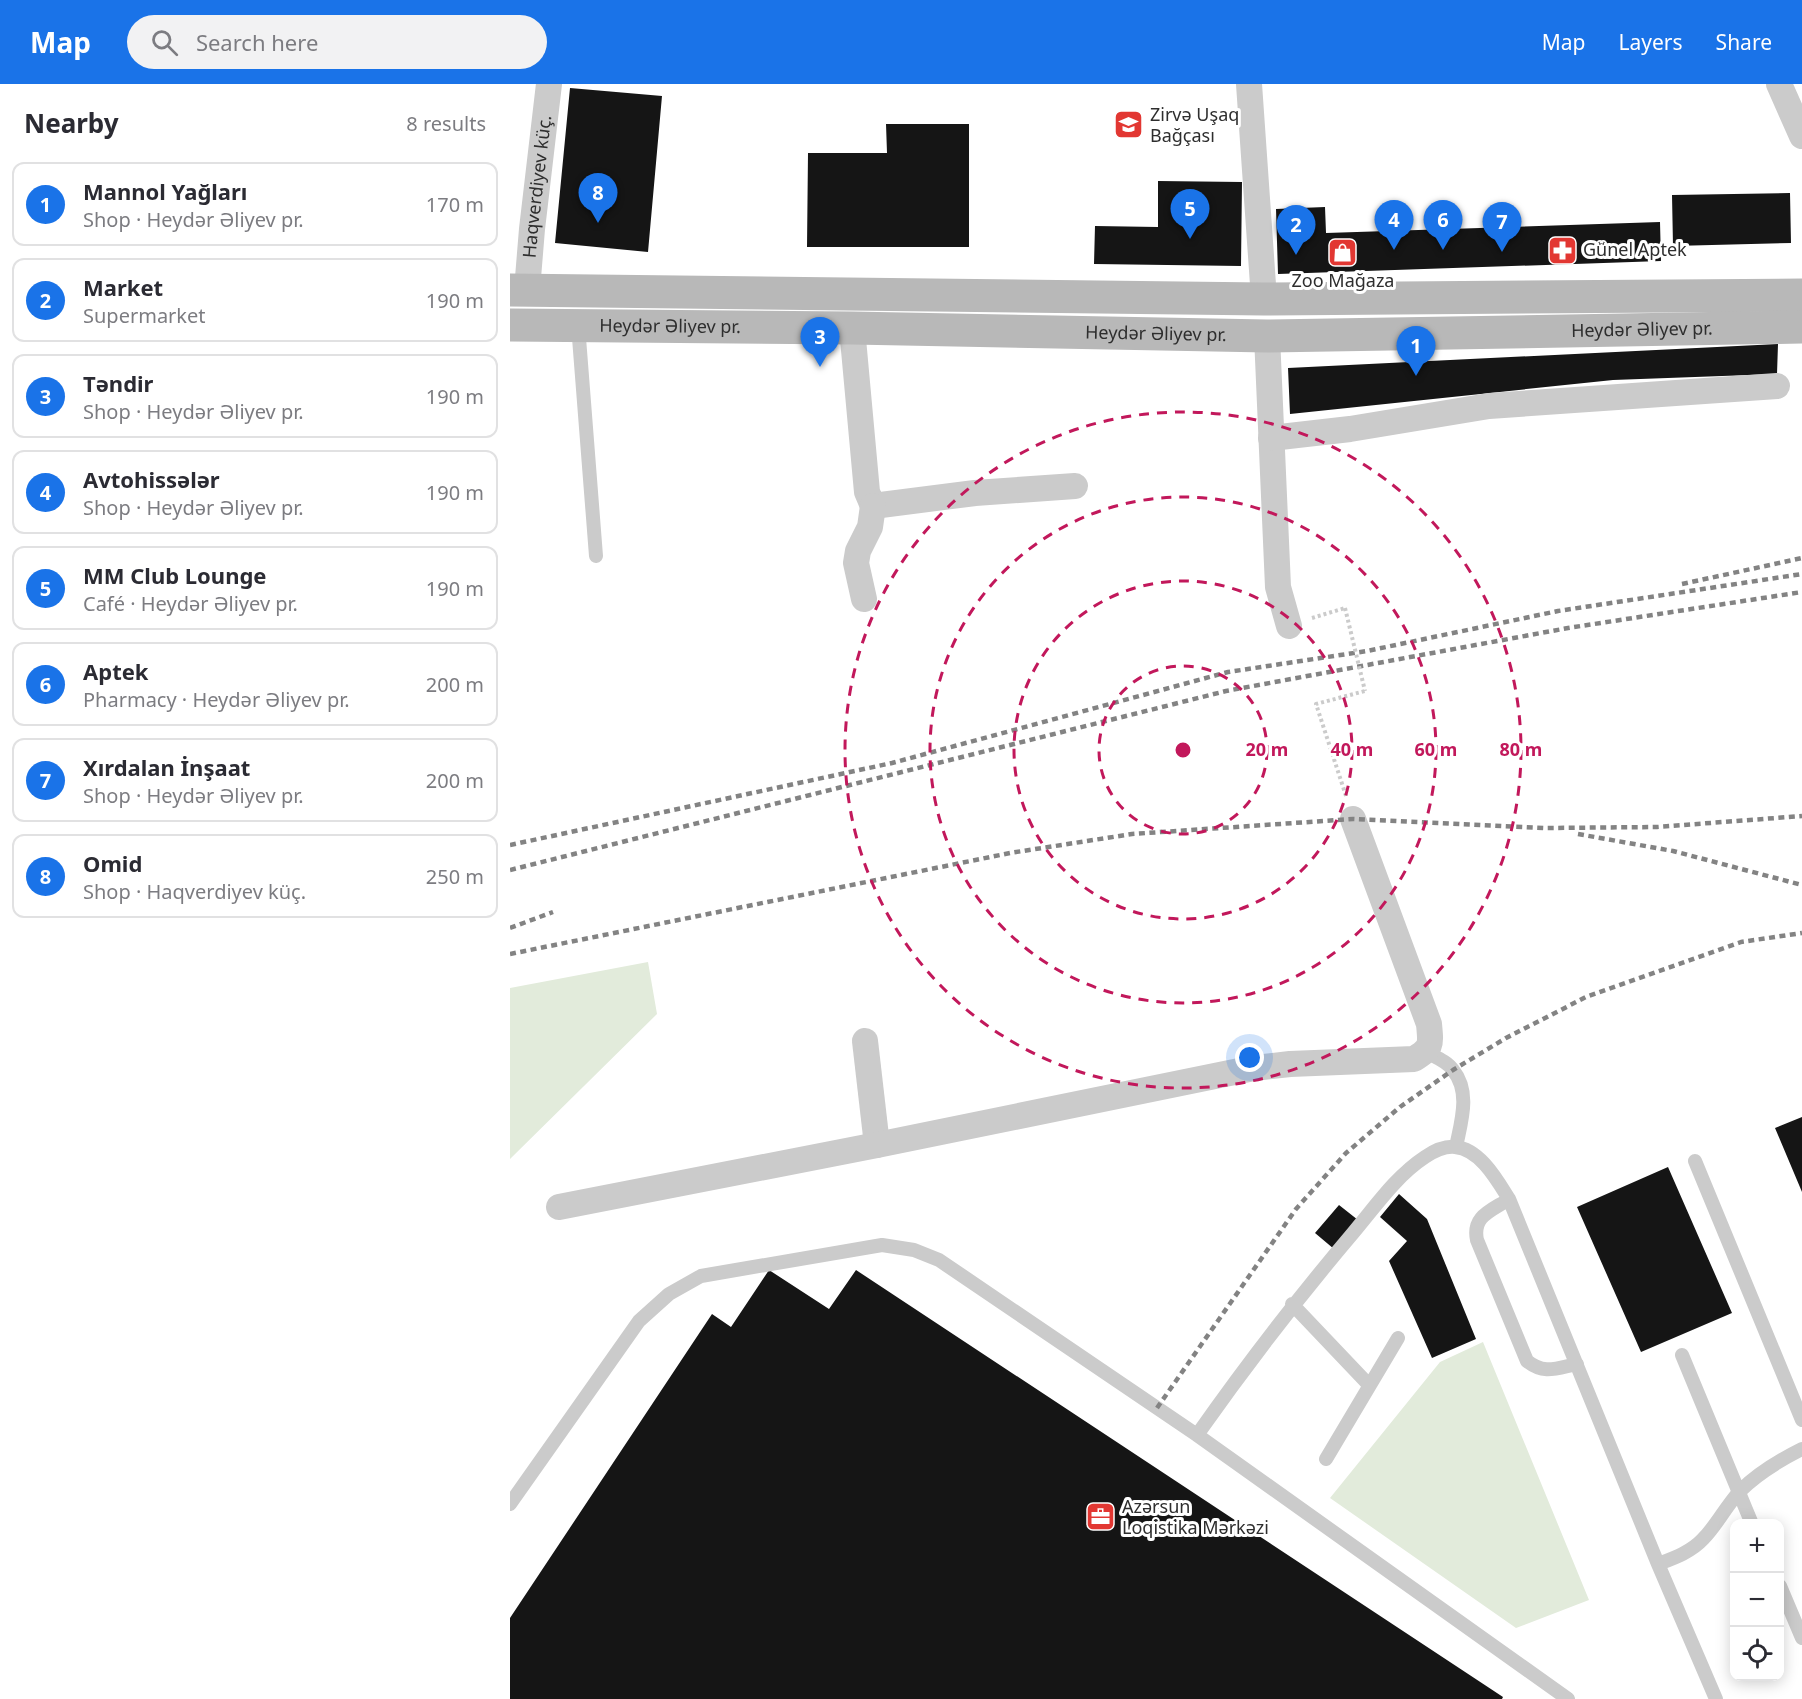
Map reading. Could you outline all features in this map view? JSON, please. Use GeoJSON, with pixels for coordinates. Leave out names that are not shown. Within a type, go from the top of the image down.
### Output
{"type":"FeatureCollection","features":[{"type":"Feature","properties":{"kind":"main road","name":"Heydər Əliyev pr."},"geometry":{"type":"LineString","coordinates":[[519,290],[1264,299],[1802,295]]}},
{"type":"Feature","properties":{"kind":"main road"},"geometry":{"type":"LineString","coordinates":[[518,325],[519,290]]}},
{"type":"Feature","properties":{"kind":"main road","name":"Heydər Əliyev pr."},"geometry":{"type":"LineString","coordinates":[[518,325],[852,328],[1266,336],[1802,327]]}},
{"type":"Feature","properties":{"kind":"street","name":"Haqverdiyev küç."},"geometry":{"type":"LineString","coordinates":[[519,290],[521,226],[549,84]]}},
{"type":"Feature","properties":{"kind":"street"},"geometry":{"type":"LineString","coordinates":[[1249,84],[1264,299]]}},
{"type":"Feature","properties":{"kind":"street"},"geometry":{"type":"LineString","coordinates":[[1779,84],[1802,136]]}},
{"type":"Feature","properties":{"kind":"street"},"geometry":{"type":"LineString","coordinates":[[852,328],[867,492],[873,506],[870,527],[858,551],[856,563],[864,599]]}},
{"type":"Feature","properties":{"kind":"street"},"geometry":{"type":"LineString","coordinates":[[1266,336],[1278,587],[1289,626]]}},
{"type":"Feature","properties":{"kind":"street"},"geometry":{"type":"LineString","coordinates":[[1271,438],[1350,429],[1489,406],[1777,386]]}},
{"type":"Feature","properties":{"kind":"street"},"geometry":{"type":"LineString","coordinates":[[873,506],[975,493],[1076,486]]}},
{"type":"Feature","properties":{"kind":"street"},"geometry":{"type":"LineString","coordinates":[[559,1207],[1254,1068],[1290,1064],[1414,1059],[1426,1052],[1431,1043],[1429,1024],[1353,819]]}},
{"type":"Feature","properties":{"kind":"street"},"geometry":{"type":"LineString","coordinates":[[865,1041],[878,1145]]}},
{"type":"Feature","properties":{"kind":"lane"},"geometry":{"type":"LineString","coordinates":[[578,325],[596,556]]}},
{"type":"Feature","properties":{"kind":"lane"},"geometry":{"type":"LineString","coordinates":[[1426,1052],[1454,1070],[1462,1086],[1464,1107],[1456,1147]]}},
{"type":"Feature","properties":{"kind":"lane"},"geometry":{"type":"LineString","coordinates":[[1197,1435],[1292,1304],[1395,1183],[1424,1157],[1441,1149],[1456,1147],[1471,1152],[1496,1178],[1509,1199],[1658,1564],[1716,1699]]}},
{"type":"Feature","properties":{"kind":"lane"},"geometry":{"type":"LineString","coordinates":[[1695,1161],[1802,1420]]}},
{"type":"Feature","properties":{"kind":"lane"},"geometry":{"type":"LineString","coordinates":[[1509,1199],[1479,1220],[1474,1229],[1477,1240],[1527,1361],[1537,1369],[1549,1370],[1576,1364]]}},
{"type":"Feature","properties":{"kind":"lane"},"geometry":{"type":"LineString","coordinates":[[510,1503],[639,1321],[669,1294],[701,1276],[882,1245],[914,1250],[939,1260],[1197,1435],[1568,1699]]}},
{"type":"Feature","properties":{"kind":"lane"},"geometry":{"type":"LineString","coordinates":[[1292,1304],[1369,1385]]}},
{"type":"Feature","properties":{"kind":"lane"},"geometry":{"type":"LineString","coordinates":[[1326,1459],[1398,1338]]}},
{"type":"Feature","properties":{"kind":"lane"},"geometry":{"type":"LineString","coordinates":[[1682,1355],[1750,1519]]}},
{"type":"Feature","properties":{"kind":"lane"},"geometry":{"type":"LineString","coordinates":[[1658,1564],[1686,1553],[1703,1540],[1739,1492],[1754,1478],[1802,1449]]}},
{"type":"Feature","properties":{"kind":"lane"},"geometry":{"type":"LineString","coordinates":[[1784,1597],[1802,1638]]}},
{"type":"Feature","properties":{"kind":"path"},"geometry":{"type":"LineString","coordinates":[[1345,608],[1365,691],[1316,704],[1353,819]]}},
{"type":"Feature","properties":{"kind":"green space"},"geometry":{"type":"Polygon","coordinates":[[[648,962],[657,1014],[510,1159],[510,988],[648,962]]]}},
{"type":"Feature","properties":{"kind":"green space"},"geometry":{"type":"Polygon","coordinates":[[[1483,1342],[1589,1600],[1516,1628],[1330,1498],[1440,1362],[1483,1342]]]}},
{"type":"Feature","properties":{"kind":"building"},"geometry":{"type":"Polygon","coordinates":[[[570,88],[662,96],[648,252],[555,243],[570,88]]]}},
{"type":"Feature","properties":{"kind":"building"},"geometry":{"type":"Polygon","coordinates":[[[886,124],[969,124],[969,247],[807,247],[808,153],[887,153],[886,124]]]}},
{"type":"Feature","properties":{"kind":"building"},"geometry":{"type":"Polygon","coordinates":[[[1158,181],[1242,182],[1241,266],[1094,264],[1095,226],[1158,227],[1158,181]]]}},
{"type":"Feature","properties":{"kind":"building"},"geometry":{"type":"Polygon","coordinates":[[[1790,193],[1791,243],[1673,246],[1672,195],[1790,193]]]}},
{"type":"Feature","properties":{"kind":"building"},"geometry":{"type":"Polygon","coordinates":[[[1325,207],[1326,233],[1660,222],[1661,261],[1278,274],[1276,209],[1325,207]]]}},
{"type":"Feature","properties":{"kind":"building"},"geometry":{"type":"Polygon","coordinates":[[[1778,344],[1777,374],[1613,380],[1290,414],[1288,368],[1778,344]]]}},
{"type":"Feature","properties":{"kind":"building"},"geometry":{"type":"Polygon","coordinates":[[[1802,1117],[1802,1192],[1775,1128],[1802,1117]]]}},
{"type":"Feature","properties":{"kind":"building"},"geometry":{"type":"Polygon","coordinates":[[[1668,1167],[1732,1313],[1641,1352],[1577,1207],[1668,1167]]]}},
{"type":"Feature","properties":{"kind":"building"},"geometry":{"type":"Polygon","coordinates":[[[1399,1194],[1427,1219],[1476,1339],[1432,1358],[1389,1261],[1407,1241],[1380,1217],[1399,1194]]]}},
{"type":"Feature","properties":{"kind":"building"},"geometry":{"type":"Polygon","coordinates":[[[1339,1205],[1358,1220],[1334,1249],[1315,1233],[1339,1205]]]}},
{"type":"Feature","properties":{"kind":"building"},"geometry":{"type":"Polygon","coordinates":[[[769,1270],[829,1309],[856,1270],[1503,1697],[1502,1699],[510,1699],[510,1618],[712,1314],[731,1327],[769,1270]]]}},
{"type":"Feature","properties":{"kind":"railway"},"geometry":{"type":"LineString","coordinates":[[1682,584],[1802,558]]}},
{"type":"Feature","properties":{"kind":"railway"},"geometry":{"type":"LineString","coordinates":[[510,845],[892,763],[1228,672],[1367,651],[1558,611],[1802,574]]}},
{"type":"Feature","properties":{"kind":"railway"},"geometry":{"type":"LineString","coordinates":[[510,870],[1226,691],[1568,628],[1802,592]]}},
{"type":"Feature","properties":{"kind":"railway"},"geometry":{"type":"LineString","coordinates":[[510,954],[1010,853],[1132,834],[1353,819],[1545,828],[1657,827],[1802,816]]}},
{"type":"Feature","properties":{"kind":"railway"},"geometry":{"type":"LineString","coordinates":[[1578,834],[1673,851],[1802,885]]}},
{"type":"Feature","properties":{"kind":"railway"},"geometry":{"type":"LineString","coordinates":[[510,928],[553,912]]}},
{"type":"Feature","properties":{"kind":"railway"},"geometry":{"type":"LineString","coordinates":[[1157,1408],[1296,1209],[1346,1153],[1400,1107],[1453,1070],[1506,1038],[1586,997],[1741,942],[1802,933]]}},
{"type":"Feature","properties":{"kind":"place","name":"Zirvə Uşaq Bağçası"},"geometry":{"type":"Point","coordinates":[1129,125]}},
{"type":"Feature","properties":{"kind":"place","name":"Omid"},"geometry":{"type":"Point","coordinates":[598,223]}},
{"type":"Feature","properties":{"kind":"place","name":"MM Club Lounge"},"geometry":{"type":"Point","coordinates":[1190,239]}},
{"type":"Feature","properties":{"kind":"place","name":"Avtohissələr"},"geometry":{"type":"Point","coordinates":[1394,250]}},
{"type":"Feature","properties":{"kind":"place","name":"Aptek"},"geometry":{"type":"Point","coordinates":[1443,250]}},
{"type":"Feature","properties":{"kind":"place","name":"Günel Aptek"},"geometry":{"type":"Point","coordinates":[1562,250]}},
{"type":"Feature","properties":{"kind":"place","name":"Zoo Mağaza"},"geometry":{"type":"Point","coordinates":[1343,252]}},
{"type":"Feature","properties":{"kind":"place","name":"Xırdalan İnşaat"},"geometry":{"type":"Point","coordinates":[1502,252]}},
{"type":"Feature","properties":{"kind":"place","name":"Market"},"geometry":{"type":"Point","coordinates":[1296,255]}},
{"type":"Feature","properties":{"kind":"place","name":"Təndir"},"geometry":{"type":"Point","coordinates":[820,367]}},
{"type":"Feature","properties":{"kind":"place","name":"Mannol Yağları"},"geometry":{"type":"Point","coordinates":[1416,376]}},
{"type":"Feature","properties":{"kind":"place","name":"Azərsun Loqistika Mərkəzi"},"geometry":{"type":"Point","coordinates":[1101,1517]}}]}
